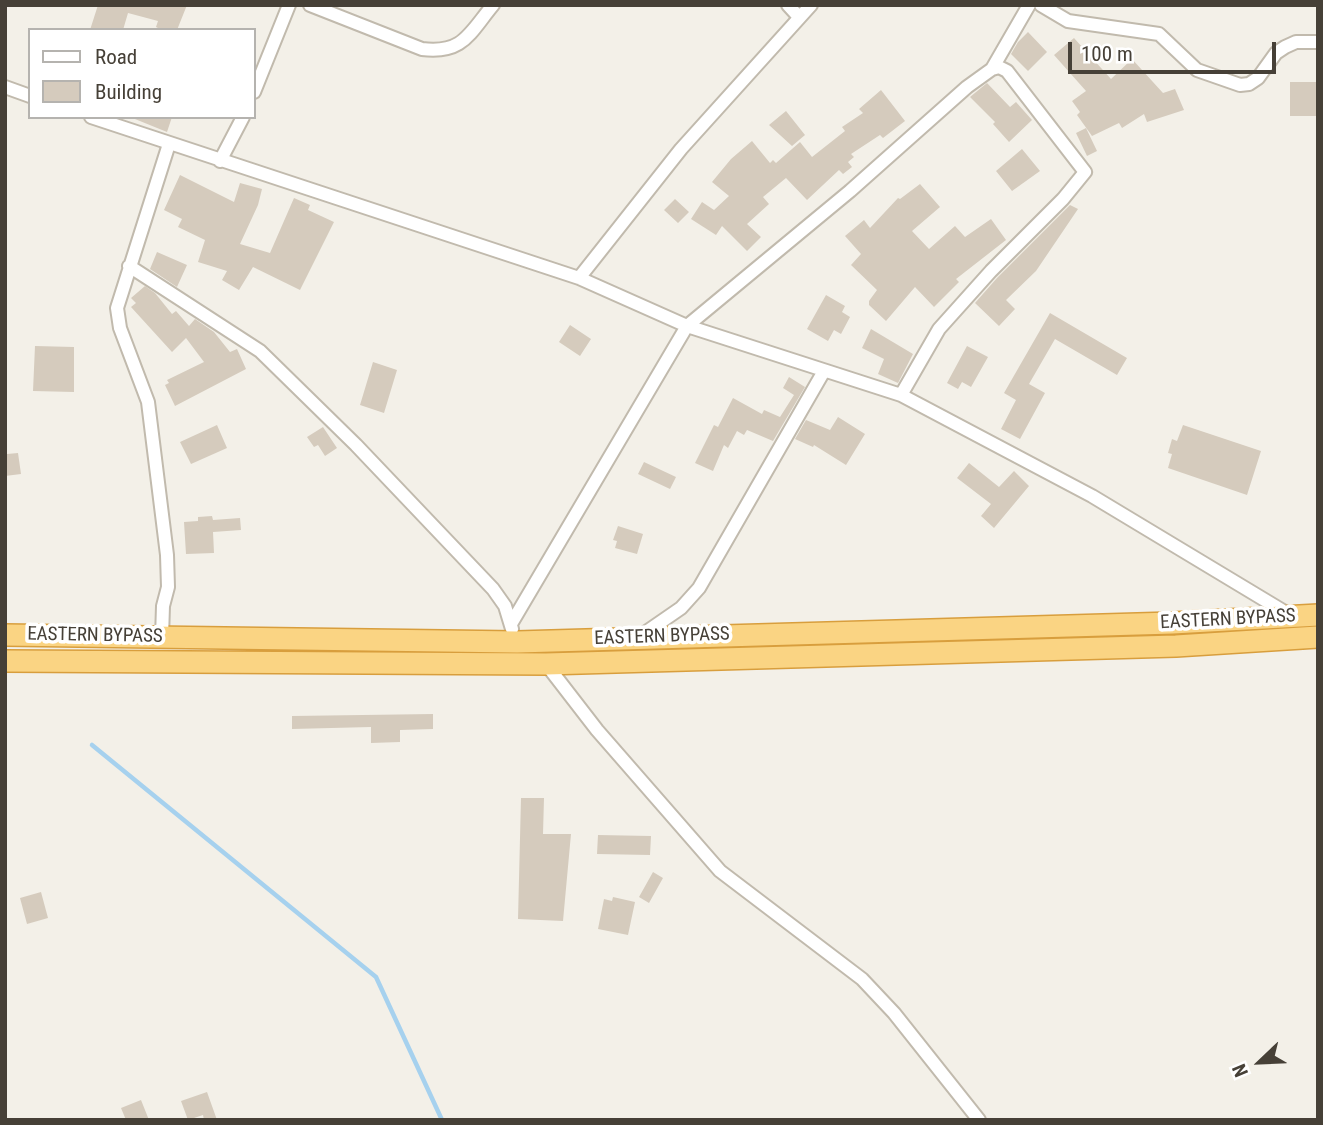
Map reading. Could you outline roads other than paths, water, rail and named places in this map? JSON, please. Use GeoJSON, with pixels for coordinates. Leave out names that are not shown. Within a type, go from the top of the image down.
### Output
{"type":"FeatureCollection","features":[{"type":"Feature","properties":{"kind":"highway","name":"EASTERN BYPASS"},"geometry":{"type":"LineString","coordinates":[[5,635],[162,637],[514,633],[639,637],[1172,623],[1318,615]]}},
{"type":"Feature","properties":{"kind":"highway","name":"EASTERN BYPASS"},"geometry":{"type":"LineString","coordinates":[[5,660],[546,664],[1176,646],[1318,637]]}},
{"type":"Feature","properties":{"kind":"street"},"geometry":{"type":"LineString","coordinates":[[256,87],[289,5]]}},
{"type":"Feature","properties":{"kind":"street"},"geometry":{"type":"LineString","coordinates":[[310,5],[422,49],[438,51],[451,49],[462,42],[493,5]]}},
{"type":"Feature","properties":{"kind":"street"},"geometry":{"type":"LineString","coordinates":[[788,5],[799,18]]}},
{"type":"Feature","properties":{"kind":"street"},"geometry":{"type":"LineString","coordinates":[[579,278],[681,149],[811,5]]}},
{"type":"Feature","properties":{"kind":"street"},"geometry":{"type":"LineString","coordinates":[[992,69],[1029,5]]}},
{"type":"Feature","properties":{"kind":"street"},"geometry":{"type":"LineString","coordinates":[[1041,5],[1068,21],[1159,34],[1197,71],[1240,85],[1249,84],[1258,78],[1276,53],[1284,47],[1296,42],[1318,42]]}},
{"type":"Feature","properties":{"kind":"street"},"geometry":{"type":"LineString","coordinates":[[514,633],[687,326],[850,191],[967,87],[999,67],[1007,71],[1085,172],[1063,199],[991,271],[939,329],[901,396]]}},
{"type":"Feature","properties":{"kind":"street"},"geometry":{"type":"LineString","coordinates":[[5,87],[28,95]]}},
{"type":"Feature","properties":{"kind":"street"},"geometry":{"type":"LineString","coordinates":[[97,119],[220,162],[579,278],[687,326],[901,396],[1092,496],[1292,617]]}},
{"type":"Feature","properties":{"kind":"street"},"geometry":{"type":"LineString","coordinates":[[220,162],[242,119]]}},
{"type":"Feature","properties":{"kind":"street"},"geometry":{"type":"LineString","coordinates":[[162,637],[163,606],[168,587],[167,555],[148,402],[120,328],[117,308],[169,145]]}},
{"type":"Feature","properties":{"kind":"street"},"geometry":{"type":"LineString","coordinates":[[129,266],[260,351],[356,445],[493,589],[505,606],[514,633]]}},
{"type":"Feature","properties":{"kind":"street"},"geometry":{"type":"LineString","coordinates":[[639,637],[681,608],[699,588],[824,371]]}},
{"type":"Feature","properties":{"kind":"street"},"geometry":{"type":"LineString","coordinates":[[546,664],[597,730],[720,871],[862,979],[894,1013],[979,1120]]}},
{"type":"Feature","properties":{"kind":"waterway"},"geometry":{"type":"LineString","coordinates":[[92,745],[376,977],[442,1120]]}}]}
